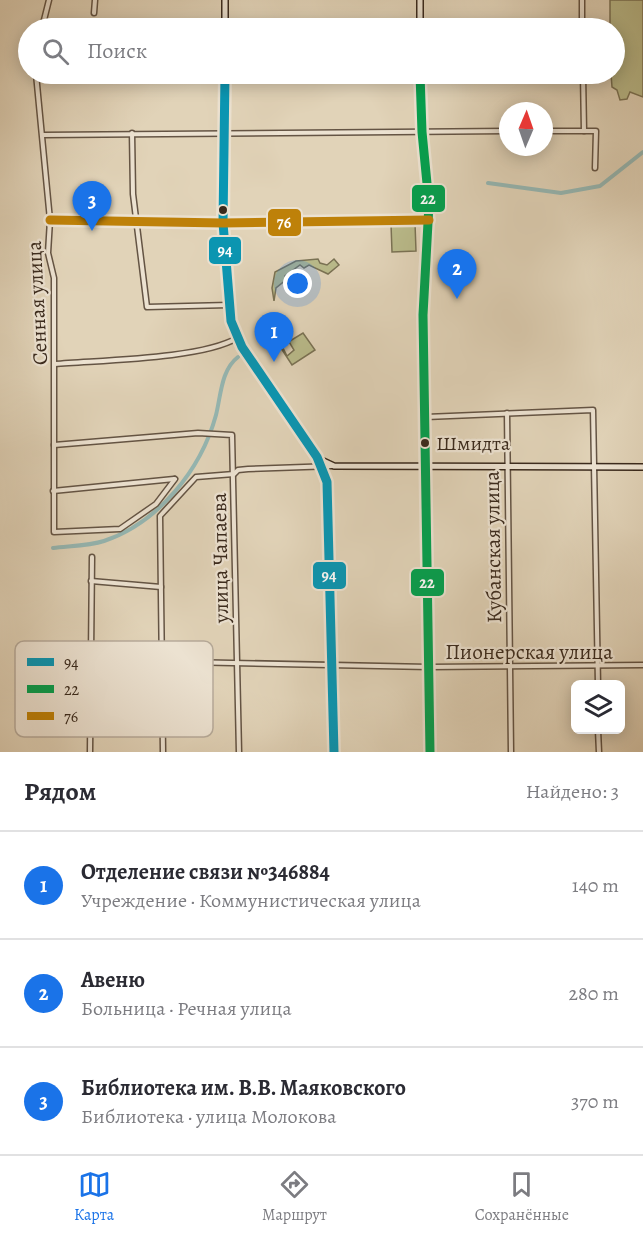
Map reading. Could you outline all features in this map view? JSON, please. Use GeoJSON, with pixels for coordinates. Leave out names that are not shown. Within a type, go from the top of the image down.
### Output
{"type":"FeatureCollection","features":[{"type":"Feature","properties":{"kind":"street"},"geometry":{"type":"LineString","coordinates":[[44,18],[49,0]]}},
{"type":"Feature","properties":{"kind":"street"},"geometry":{"type":"LineString","coordinates":[[94,13],[95,0]]}},
{"type":"Feature","properties":{"kind":"street"},"geometry":{"type":"LineString","coordinates":[[225,0],[225,18]]}},
{"type":"Feature","properties":{"kind":"street"},"geometry":{"type":"LineString","coordinates":[[420,0],[420,18]]}},
{"type":"Feature","properties":{"kind":"street"},"geometry":{"type":"LineString","coordinates":[[582,0],[582,18]]}},
{"type":"Feature","properties":{"kind":"street","name":"Сенная улица"},"geometry":{"type":"LineString","coordinates":[[37,84],[50,219],[48,253],[54,278],[55,363],[53,491],[54,532],[120,529],[156,504],[175,478],[53,491]]}},
{"type":"Feature","properties":{"kind":"street"},"geometry":{"type":"LineString","coordinates":[[225,84],[223,223],[229,305],[237,338],[317,457],[327,482],[330,516],[334,752]]}},
{"type":"Feature","properties":{"kind":"street"},"geometry":{"type":"LineString","coordinates":[[420,84],[429,220],[423,308],[430,752]]}},
{"type":"Feature","properties":{"kind":"street"},"geometry":{"type":"LineString","coordinates":[[583,84],[584,131]]}},
{"type":"Feature","properties":{"kind":"street"},"geometry":{"type":"LineString","coordinates":[[43,135],[499,131]]}},
{"type":"Feature","properties":{"kind":"street"},"geometry":{"type":"LineString","coordinates":[[553,131],[596,131],[595,168]]}},
{"type":"Feature","properties":{"kind":"street"},"geometry":{"type":"LineString","coordinates":[[132,133],[132,194],[147,307],[229,305]]}},
{"type":"Feature","properties":{"kind":"street"},"geometry":{"type":"LineString","coordinates":[[50,219],[223,223],[429,220]]}},
{"type":"Feature","properties":{"kind":"street"},"geometry":{"type":"LineString","coordinates":[[55,363],[196,351],[224,345],[237,338]]}},
{"type":"Feature","properties":{"kind":"street"},"geometry":{"type":"LineString","coordinates":[[426,417],[593,410],[598,680]]}},
{"type":"Feature","properties":{"kind":"street","name":"Кубанская улица"},"geometry":{"type":"LineString","coordinates":[[507,413],[511,752]]}},
{"type":"Feature","properties":{"kind":"street","name":"улица Чапаева"},"geometry":{"type":"LineString","coordinates":[[54,445],[198,433],[232,435],[239,752]]}},
{"type":"Feature","properties":{"kind":"street"},"geometry":{"type":"LineString","coordinates":[[317,457],[334,466]]}},
{"type":"Feature","properties":{"kind":"street"},"geometry":{"type":"LineString","coordinates":[[162,641],[160,516],[196,477],[234,474],[238,470],[248,469],[334,466],[643,467]]}},
{"type":"Feature","properties":{"kind":"street"},"geometry":{"type":"LineString","coordinates":[[91,641],[92,557]]}},
{"type":"Feature","properties":{"kind":"street"},"geometry":{"type":"LineString","coordinates":[[92,581],[161,587]]}},
{"type":"Feature","properties":{"kind":"street","name":"Пионерская улица"},"geometry":{"type":"LineString","coordinates":[[213,663],[510,668],[643,665]]}},
{"type":"Feature","properties":{"kind":"street"},"geometry":{"type":"LineString","coordinates":[[598,734],[599,752]]}},
{"type":"Feature","properties":{"kind":"street"},"geometry":{"type":"LineString","coordinates":[[90,737],[90,752]]}},
{"type":"Feature","properties":{"kind":"street"},"geometry":{"type":"LineString","coordinates":[[164,737],[164,752]]}},
{"type":"Feature","properties":{"kind":"green space"},"geometry":{"type":"Polygon","coordinates":[[[610,0],[643,0],[643,97],[630,92],[627,99],[620,100],[617,90],[612,87],[612,84],[625,84],[625,18],[610,18],[610,0]]]}},
{"type":"Feature","properties":{"kind":"green space"},"geometry":{"type":"Polygon","coordinates":[[[415,223],[416,251],[392,252],[391,224],[415,223]]]}},
{"type":"Feature","properties":{"kind":"green space"},"geometry":{"type":"Polygon","coordinates":[[[318,259],[320,263],[327,265],[334,259],[339,265],[328,274],[309,265],[304,268],[300,265],[285,276],[287,279],[276,288],[274,301],[272,288],[275,272],[296,261],[318,259]]]}},
{"type":"Feature","properties":{"kind":"green space"},"geometry":{"type":"Polygon","coordinates":[[[303,333],[315,350],[292,365],[279,345],[281,344],[287,356],[294,350],[288,340],[283,342],[288,339],[290,341],[303,333]]]}},
{"type":"Feature","properties":{"kind":"waterway"},"geometry":{"type":"LineString","coordinates":[[488,183],[561,193],[600,186],[643,152]]}},
{"type":"Feature","properties":{"kind":"waterway"},"geometry":{"type":"LineString","coordinates":[[53,548],[98,543],[124,533],[159,508],[175,492],[200,455],[216,415],[225,376],[232,362],[238,357]]}},
{"type":"Feature","properties":{"kind":"transit line","name":"94"},"geometry":{"type":"LineString","coordinates":[[225,84],[223,223],[231,321],[242,347],[317,457],[327,482],[334,752]]}},
{"type":"Feature","properties":{"kind":"transit line","name":"22"},"geometry":{"type":"LineString","coordinates":[[420,84],[422,132],[429,204],[423,315],[430,752]]}},
{"type":"Feature","properties":{"kind":"transit line","name":"76"},"geometry":{"type":"LineString","coordinates":[[50,220],[223,223],[429,220]]}},
{"type":"Feature","properties":{"kind":"place","name":"Библиотека им. В.В. Маяковского"},"geometry":{"type":"Point","coordinates":[92,231]}},
{"type":"Feature","properties":{"kind":"place","name":"Авеню"},"geometry":{"type":"Point","coordinates":[457,299]}},
{"type":"Feature","properties":{"kind":"place","name":"Отделение связи №346884"},"geometry":{"type":"Point","coordinates":[274,362]}},
{"type":"Feature","properties":{"kind":"place","name":"Шмидта"},"geometry":{"type":"Point","coordinates":[425,443]}}]}
